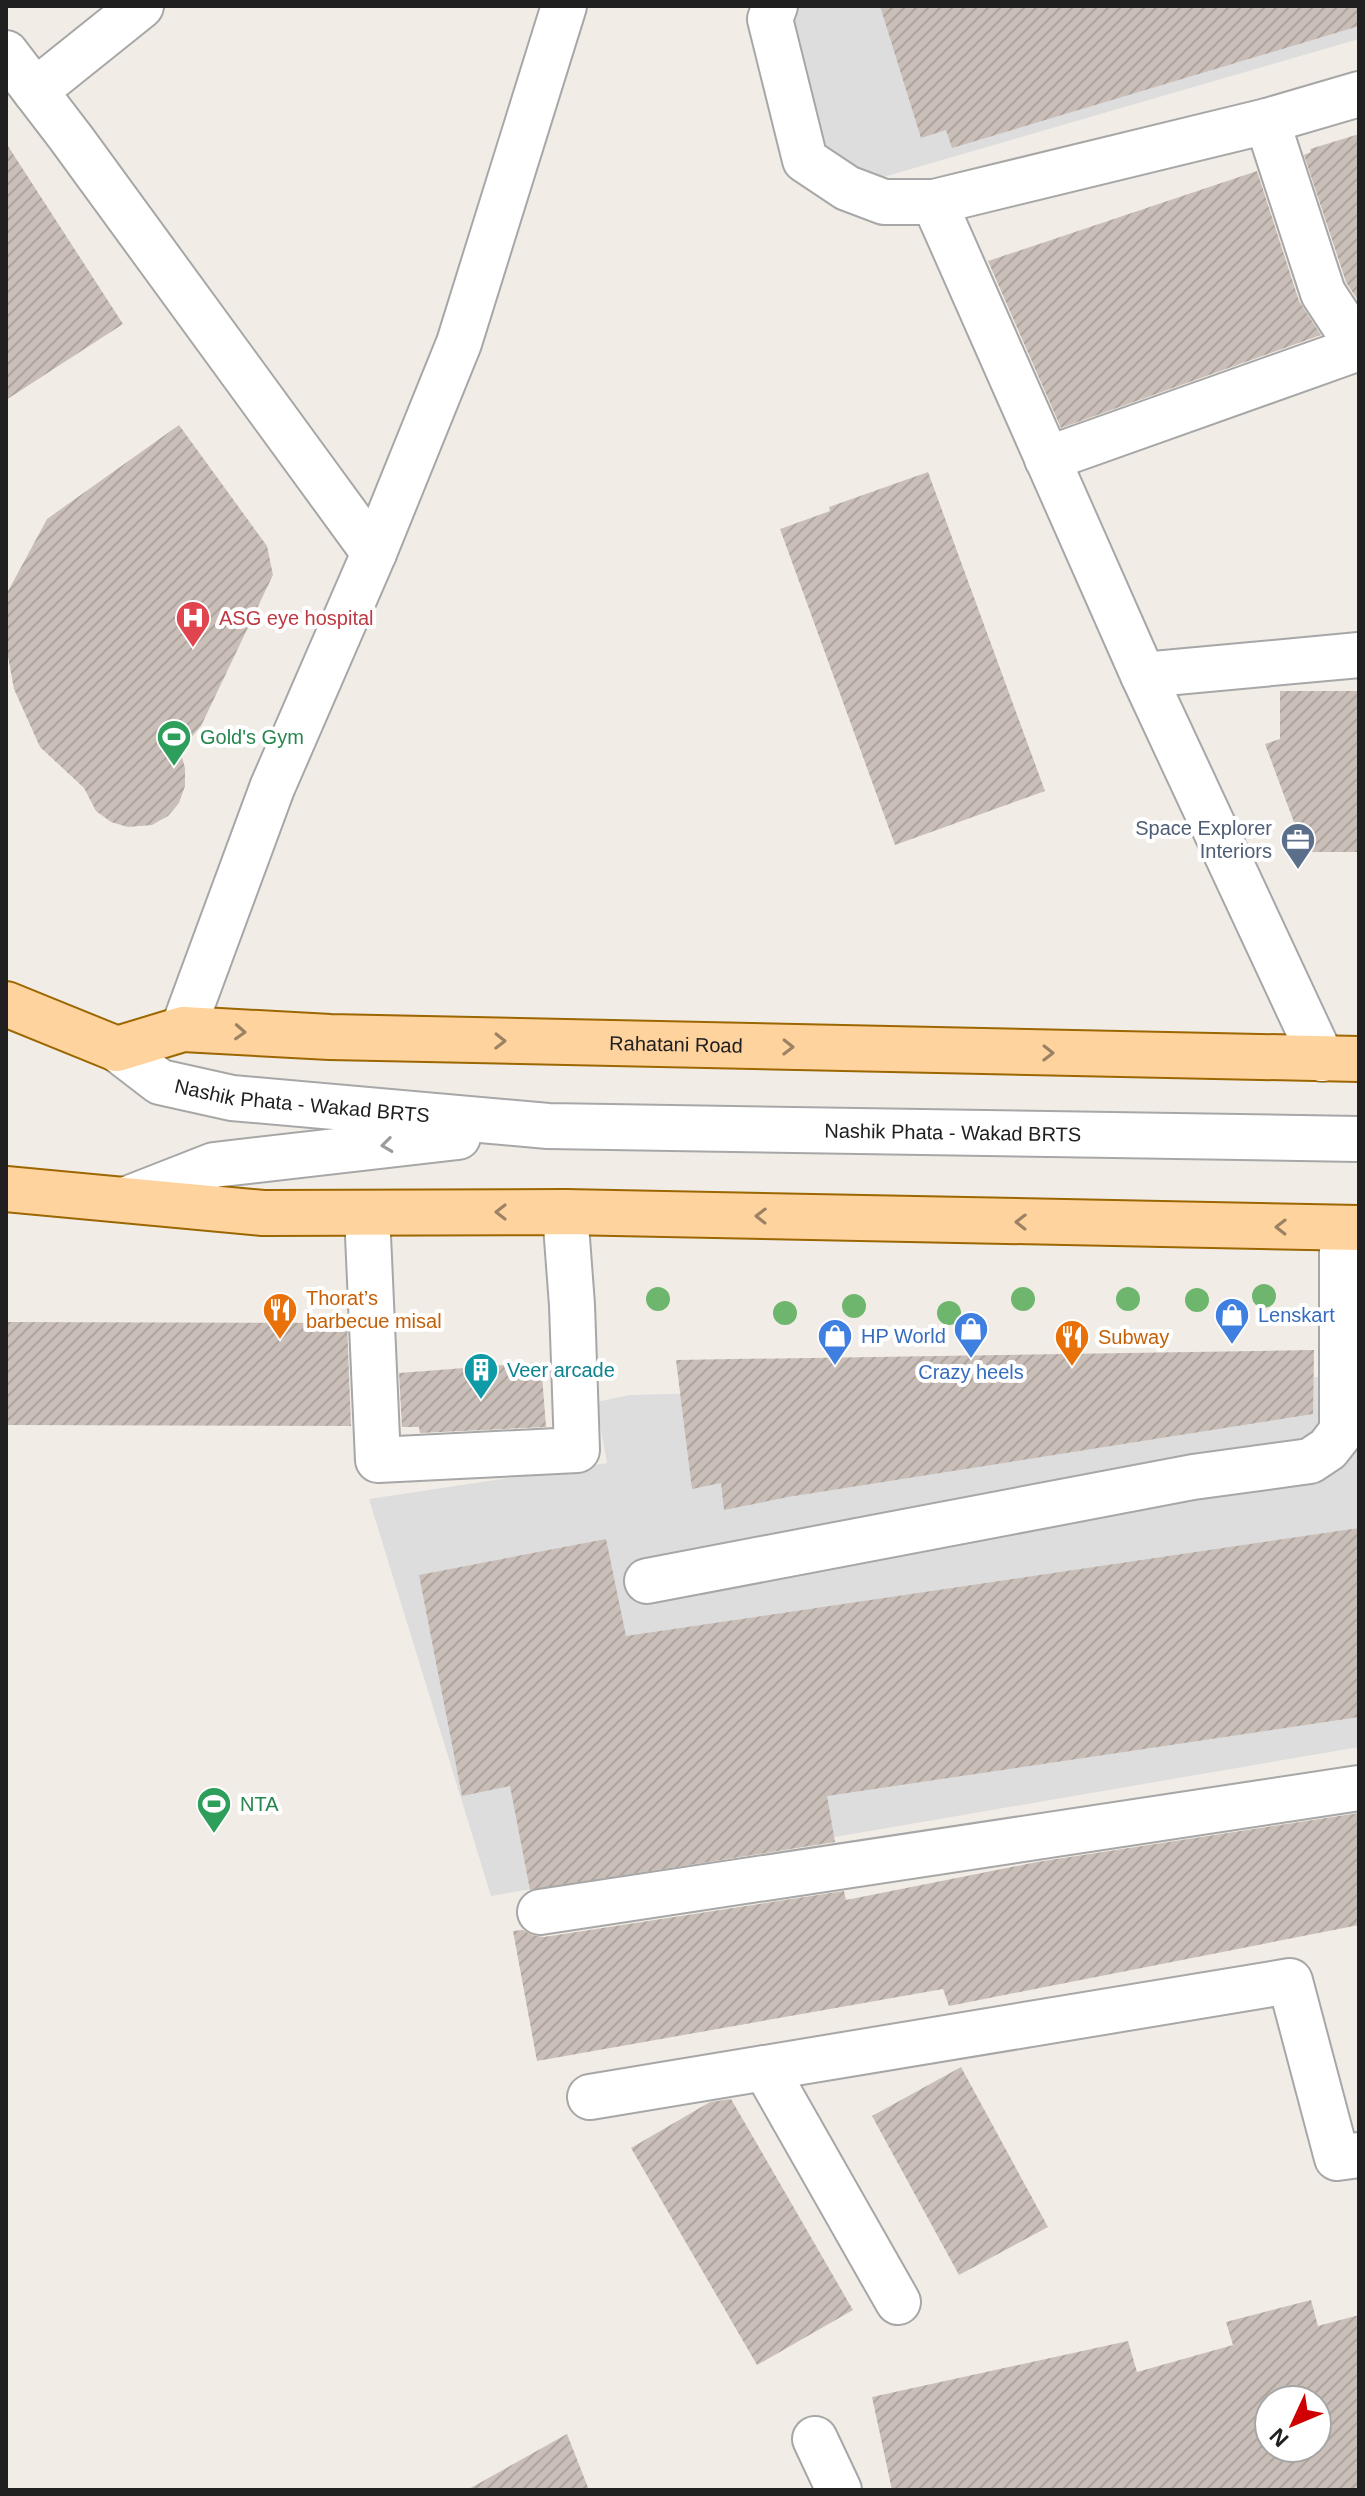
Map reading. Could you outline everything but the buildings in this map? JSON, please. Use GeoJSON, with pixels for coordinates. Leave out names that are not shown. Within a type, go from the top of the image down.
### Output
{"type":"FeatureCollection","features":[{"type":"Feature","properties":{"kind":"main road"},"geometry":{"type":"LineString","coordinates":[[6,1004],[117,1049]]}},
{"type":"Feature","properties":{"kind":"main road","name":"Rahatani Road"},"geometry":{"type":"LineString","coordinates":[[117,1049],[183,1029],[330,1037],[1340,1059]]}},
{"type":"Feature","properties":{"kind":"main road"},"geometry":{"type":"LineString","coordinates":[[6,1189],[263,1213],[565,1212],[1351,1228]]}},
{"type":"Feature","properties":{"kind":"street"},"geometry":{"type":"LineString","coordinates":[[35,91],[141,6]]}},
{"type":"Feature","properties":{"kind":"street"},"geometry":{"type":"LineString","coordinates":[[183,1029],[272,788],[374,553],[459,343],[564,6]]}},
{"type":"Feature","properties":{"kind":"street"},"geometry":{"type":"LineString","coordinates":[[775,6],[770,19],[805,160],[847,188],[884,202],[934,202],[1267,121],[1359,94]]}},
{"type":"Feature","properties":{"kind":"street"},"geometry":{"type":"LineString","coordinates":[[6,53],[374,553]]}},
{"type":"Feature","properties":{"kind":"street"},"geometry":{"type":"LineString","coordinates":[[1047,459],[1359,348],[1323,293],[1267,121]]}},
{"type":"Feature","properties":{"kind":"street"},"geometry":{"type":"LineString","coordinates":[[934,202],[1143,675],[1340,1059]]}},
{"type":"Feature","properties":{"kind":"street"},"geometry":{"type":"LineString","coordinates":[[1143,675],[1359,655]]}},
{"type":"Feature","properties":{"kind":"street","name":"Nashik Phata - Wakad BRTS"},"geometry":{"type":"LineString","coordinates":[[117,1049],[160,1082],[232,1098],[548,1126],[1359,1139]]}},
{"type":"Feature","properties":{"kind":"street","name":"Nashik Phata - Wakad BRTS"},"geometry":{"type":"LineString","coordinates":[[127,1199],[214,1165],[548,1126]]}},
{"type":"Feature","properties":{"kind":"street"},"geometry":{"type":"LineString","coordinates":[[367,1213],[378,1460],[577,1450],[565,1212]]}},
{"type":"Feature","properties":{"kind":"street"},"geometry":{"type":"LineString","coordinates":[[647,1581],[1193,1477],[1310,1461],[1328,1449],[1342,1431],[1351,1228]]}},
{"type":"Feature","properties":{"kind":"street"},"geometry":{"type":"LineString","coordinates":[[540,1912],[1359,1788]]}},
{"type":"Feature","properties":{"kind":"street"},"geometry":{"type":"LineString","coordinates":[[590,2097],[1290,1981],[1337,2158],[1359,2155]]}},
{"type":"Feature","properties":{"kind":"street"},"geometry":{"type":"LineString","coordinates":[[765,2068],[898,2302]]}},
{"type":"Feature","properties":{"kind":"street"},"geometry":{"type":"LineString","coordinates":[[815,2439],[839,2490]]}},
{"type":"Feature","properties":{"kind":"shaded area"},"geometry":{"type":"Polygon","coordinates":[[[751,6],[1359,6],[1359,39],[818,196],[751,6]]]}},
{"type":"Feature","properties":{"kind":"shaded area"},"geometry":{"type":"Polygon","coordinates":[[[1359,1376],[1359,1747],[491,1896],[369,1499],[607,1463],[596,1402],[630,1395],[1359,1376]]]}},
{"type":"Feature","properties":{"kind":"place","name":"ASG eye hospital"},"geometry":{"type":"Point","coordinates":[193,649]}},
{"type":"Feature","properties":{"kind":"place","name":"Gold's Gym"},"geometry":{"type":"Point","coordinates":[174,768]}},
{"type":"Feature","properties":{"kind":"place","name":"Space Explorer Interiors"},"geometry":{"type":"Point","coordinates":[1298,871]}},
{"type":"Feature","properties":{"kind":"place","name":"Thorat’s barbecue misal"},"geometry":{"type":"Point","coordinates":[280,1341]}},
{"type":"Feature","properties":{"kind":"place","name":"Lenskart"},"geometry":{"type":"Point","coordinates":[1232,1346]}},
{"type":"Feature","properties":{"kind":"place","name":"Crazy heels"},"geometry":{"type":"Point","coordinates":[971,1360]}},
{"type":"Feature","properties":{"kind":"place","name":"HP World"},"geometry":{"type":"Point","coordinates":[835,1367]}},
{"type":"Feature","properties":{"kind":"place","name":"Subway"},"geometry":{"type":"Point","coordinates":[1072,1368]}},
{"type":"Feature","properties":{"kind":"place","name":"Veer arcade"},"geometry":{"type":"Point","coordinates":[481,1401]}},
{"type":"Feature","properties":{"kind":"place","name":"NTA"},"geometry":{"type":"Point","coordinates":[214,1835]}}]}
